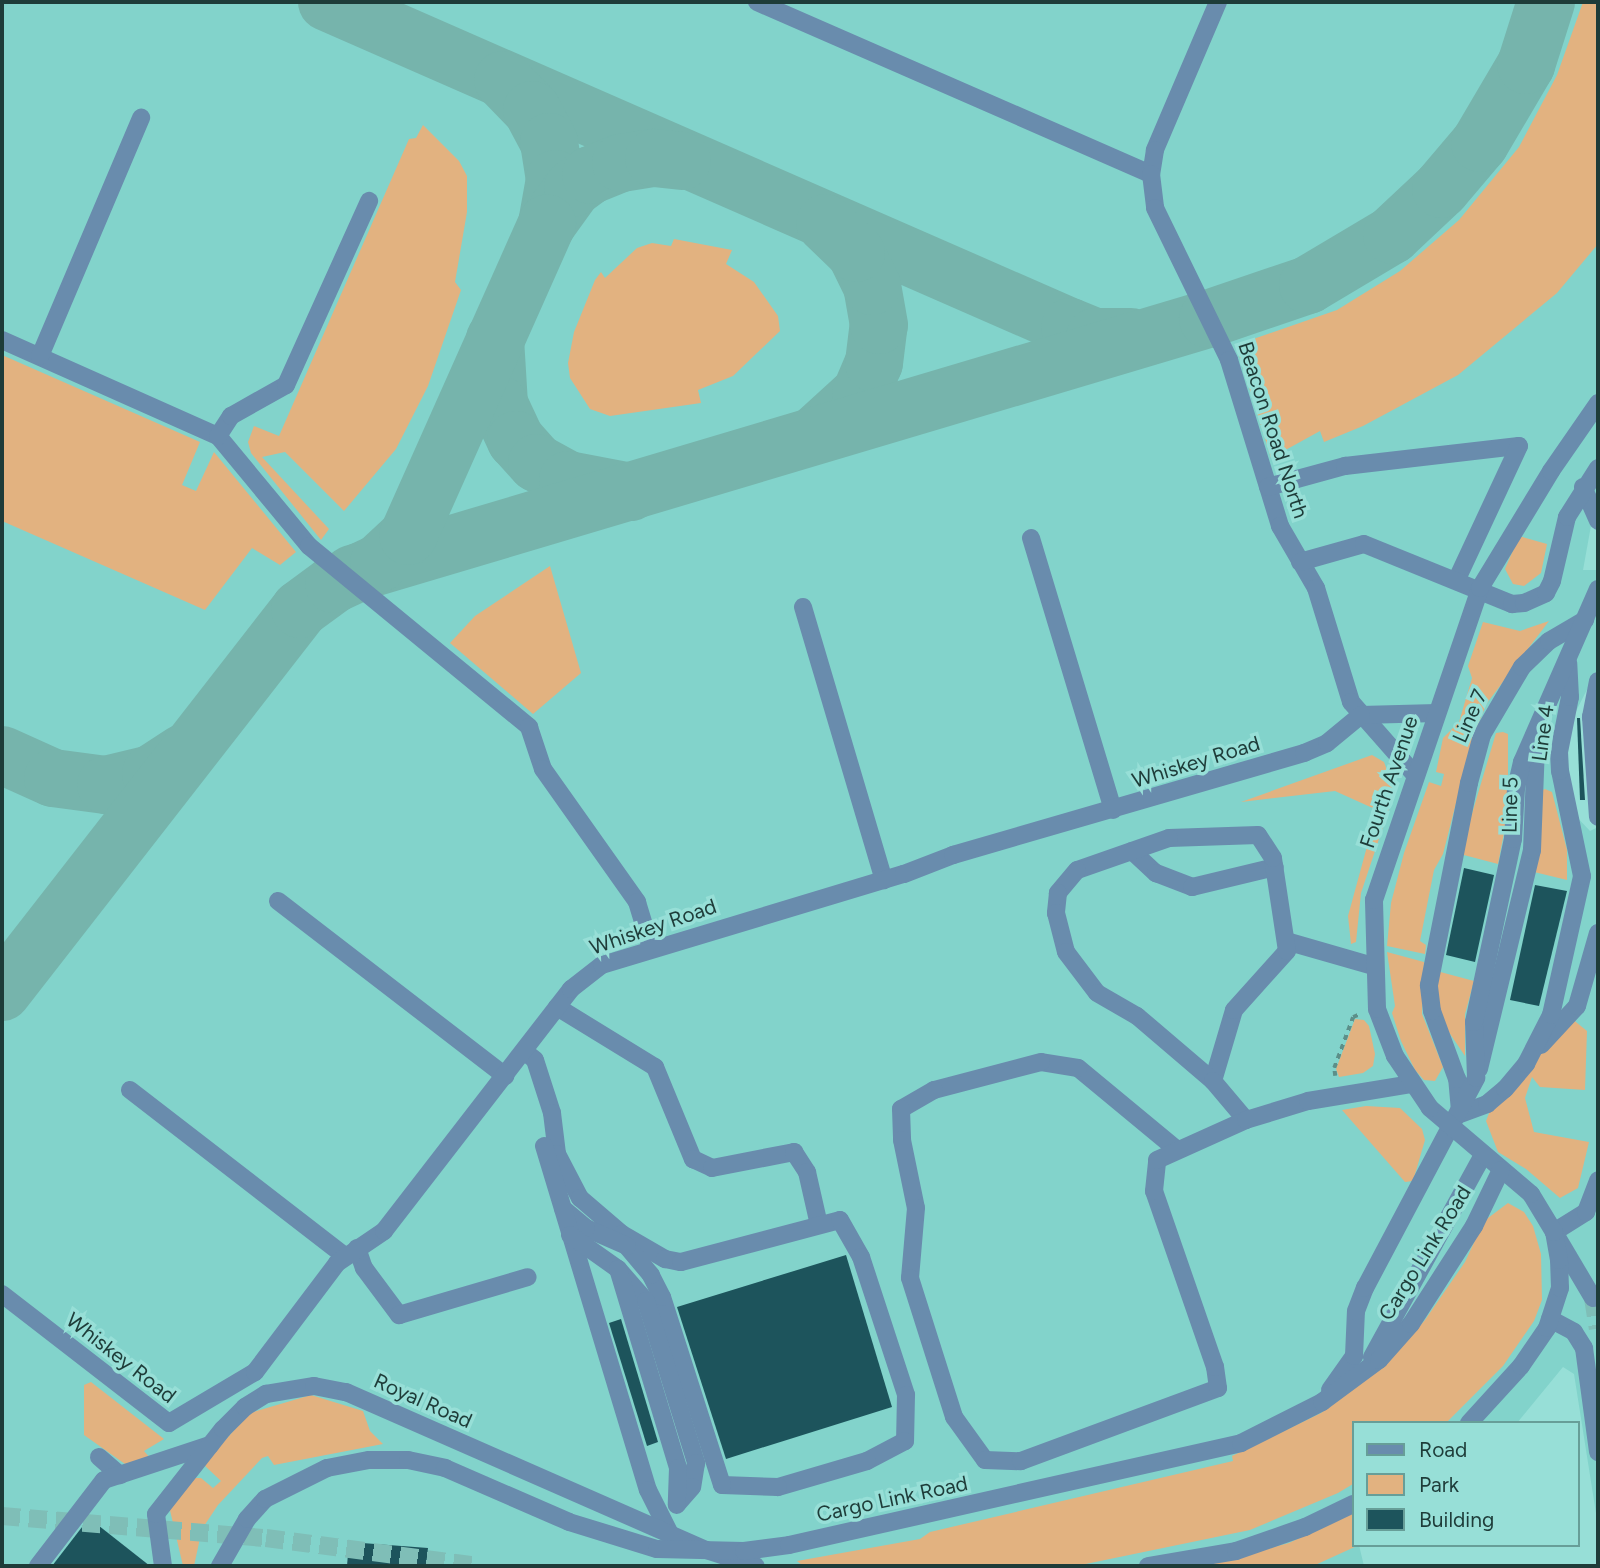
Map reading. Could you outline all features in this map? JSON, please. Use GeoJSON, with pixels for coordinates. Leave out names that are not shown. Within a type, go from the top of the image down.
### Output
{"type":"FeatureCollection","features":[{"type":"Feature","properties":{"kind":"lane"},"geometry":{"type":"LineString","coordinates":[[757,2],[1151,174]]}},
{"type":"Feature","properties":{"kind":"lane","name":"Beacon Road North"},"geometry":{"type":"LineString","coordinates":[[1218,2],[1155,150],[1151,174],[1155,208],[1169,243],[1229,360],[1286,540],[1316,588],[1346,688],[1361,715],[1416,776]]}},
{"type":"Feature","properties":{"kind":"lane"},"geometry":{"type":"LineString","coordinates":[[40,356],[141,118]]}},
{"type":"Feature","properties":{"kind":"lane"},"geometry":{"type":"LineString","coordinates":[[218,436],[232,416],[286,385],[369,201]]}},
{"type":"Feature","properties":{"kind":"lane"},"geometry":{"type":"LineString","coordinates":[[2,340],[218,436],[309,546],[529,727],[543,769],[637,902],[651,948]]}},
{"type":"Feature","properties":{"kind":"lane","name":"Fourth Avenue"},"geometry":{"type":"LineString","coordinates":[[1593,1298],[1531,1194],[1483,1156],[1455,1121],[1411,1084],[1377,1009],[1373,966],[1374,900],[1480,588],[1551,471],[1598,402]]}},
{"type":"Feature","properties":{"kind":"lane"},"geometry":{"type":"LineString","coordinates":[[1268,486],[1345,466],[1519,446],[1457,579]]}},
{"type":"Feature","properties":{"kind":"lane"},"geometry":{"type":"LineString","coordinates":[[1300,562],[1364,544],[1480,588],[1511,604],[1546,593],[1560,536],[1583,487],[1598,468]]}},
{"type":"Feature","properties":{"kind":"lane"},"geometry":{"type":"LineString","coordinates":[[1583,487],[1598,521]]}},
{"type":"Feature","properties":{"kind":"lane"},"geometry":{"type":"LineString","coordinates":[[1031,538],[1113,810]]}},
{"type":"Feature","properties":{"kind":"lane"},"geometry":{"type":"LineString","coordinates":[[1476,1078],[1474,1022],[1513,839],[1516,788],[1538,729],[1598,589]]}},
{"type":"Feature","properties":{"kind":"lane"},"geometry":{"type":"LineString","coordinates":[[803,607],[884,880]]}},
{"type":"Feature","properties":{"kind":"lane","name":"Line 7"},"geometry":{"type":"LineString","coordinates":[[1455,1121],[1457,1079],[1432,1011],[1429,985],[1482,735],[1499,702],[1535,654],[1585,620]]}},
{"type":"Feature","properties":{"kind":"lane","name":"Line 4"},"geometry":{"type":"LineString","coordinates":[[1532,1053],[1551,1015],[1578,894],[1579,853],[1559,752],[1570,697],[1567,659]]}},
{"type":"Feature","properties":{"kind":"lane"},"geometry":{"type":"LineString","coordinates":[[1598,681],[1591,717],[1598,817]]}},
{"type":"Feature","properties":{"kind":"lane"},"geometry":{"type":"LineString","coordinates":[[1361,715],[1437,713]]}},
{"type":"Feature","properties":{"kind":"lane","name":"Whiskey Road"},"geometry":{"type":"LineString","coordinates":[[2,1294],[169,1423],[255,1372],[351,1252],[384,1231],[557,1007],[586,975],[651,948],[884,880],[953,855],[1304,753],[1327,743],[1361,715]]}},
{"type":"Feature","properties":{"kind":"lane","name":"Line 5"},"geometry":{"type":"LineString","coordinates":[[1322,1402],[1354,1356],[1356,1311],[1365,1288],[1476,1078],[1532,850],[1538,729]]}},
{"type":"Feature","properties":{"kind":"lane"},"geometry":{"type":"LineString","coordinates":[[1213,1081],[1234,1010],[1287,951],[1275,867],[1258,835],[1169,838],[1077,870],[1058,893],[1056,913],[1066,952],[1097,992],[1137,1016],[1213,1081],[1246,1120]]}},
{"type":"Feature","properties":{"kind":"lane"},"geometry":{"type":"LineString","coordinates":[[1132,851],[1156,873],[1192,887],[1275,867]]}},
{"type":"Feature","properties":{"kind":"lane"},"geometry":{"type":"LineString","coordinates":[[278,901],[505,1076]]}},
{"type":"Feature","properties":{"kind":"lane"},"geometry":{"type":"LineString","coordinates":[[1455,1121],[1496,1096],[1532,1053],[1591,996],[1598,933]]}},
{"type":"Feature","properties":{"kind":"lane"},"geometry":{"type":"LineString","coordinates":[[1286,941],[1373,966]]}},
{"type":"Feature","properties":{"kind":"lane"},"geometry":{"type":"LineString","coordinates":[[557,1007],[655,1067],[693,1159],[712,1168],[794,1152],[807,1172],[818,1224]]}},
{"type":"Feature","properties":{"kind":"lane"},"geometry":{"type":"LineString","coordinates":[[524,1051],[535,1060],[552,1113],[557,1154],[580,1198],[622,1234],[665,1259],[681,1262],[840,1220],[861,1257],[906,1395],[905,1441],[867,1461],[778,1487],[722,1485],[662,1297],[651,1275],[627,1246],[586,1228],[563,1209]]}},
{"type":"Feature","properties":{"kind":"lane"},"geometry":{"type":"LineString","coordinates":[[1176,1149],[1078,1068],[1041,1062],[934,1090],[901,1109],[902,1140],[916,1208],[910,1278],[954,1417],[985,1460],[1021,1461],[1218,1388],[1215,1367],[1154,1191],[1157,1160],[1176,1149],[1246,1120],[1352,1091],[1411,1084]]}},
{"type":"Feature","properties":{"kind":"lane"},"geometry":{"type":"LineString","coordinates":[[130,1090],[351,1252],[399,1315],[528,1278]]}},
{"type":"Feature","properties":{"kind":"lane"},"geometry":{"type":"LineString","coordinates":[[552,1113],[543,1127],[544,1145],[648,1490],[669,1532]]}},
{"type":"Feature","properties":{"kind":"lane"},"geometry":{"type":"LineString","coordinates":[[1363,1372],[1483,1156]]}},
{"type":"Feature","properties":{"kind":"lane","name":"Cargo Link Road"},"geometry":{"type":"LineString","coordinates":[[220,1566],[247,1519],[265,1499],[327,1468],[369,1460],[408,1460],[444,1468],[569,1522],[657,1549],[706,1550],[789,1545],[1241,1443],[1322,1402],[1363,1372],[1411,1324],[1474,1226],[1501,1170]]}},
{"type":"Feature","properties":{"kind":"lane"},"geometry":{"type":"LineString","coordinates":[[1471,1421],[1521,1366],[1550,1319],[1560,1288],[1554,1232],[1586,1212],[1598,1181]]}},
{"type":"Feature","properties":{"kind":"lane"},"geometry":{"type":"LineString","coordinates":[[570,1235],[618,1269],[678,1468],[678,1503],[669,1532],[657,1549]]}},
{"type":"Feature","properties":{"kind":"lane"},"geometry":{"type":"LineString","coordinates":[[1550,1319],[1574,1332],[1584,1348],[1598,1452]]}},
{"type":"Feature","properties":{"kind":"lane","name":"Royal Road"},"geometry":{"type":"LineString","coordinates":[[163,1566],[156,1514],[209,1445],[245,1406],[266,1394],[314,1386],[346,1392],[706,1550],[756,1566]]}},
{"type":"Feature","properties":{"kind":"lane"},"geometry":{"type":"LineString","coordinates":[[38,1566],[104,1480],[209,1445]]}},
{"type":"Feature","properties":{"kind":"lane"},"geometry":{"type":"LineString","coordinates":[[99,1457],[120,1475]]}},
{"type":"Feature","properties":{"kind":"lane"},"geometry":{"type":"LineString","coordinates":[[1148,1566],[1237,1551],[1305,1527],[1352,1504]]}},
{"type":"Feature","properties":{"kind":"path"},"geometry":{"type":"LineString","coordinates":[[1335,1076],[1334,1068],[1353,1017],[1363,1013]]}},
{"type":"Feature","properties":{"kind":"shaded area"},"geometry":{"type":"Polygon","coordinates":[[[2,2],[1598,2],[1598,487],[1583,570],[1598,570],[1598,668],[1570,723],[1564,779],[1573,813],[1590,831],[1598,827],[1598,1526],[1574,1374],[1563,1367],[1519,1421],[1352,1421],[1352,1547],[1359,1547],[1364,1566],[2,1566],[2,2]]]}},
{"type":"Feature","properties":{"kind":"green space"},"geometry":{"type":"Polygon","coordinates":[[[1583,2],[1598,2],[1598,244],[1557,293],[1458,375],[1363,426],[1324,442],[1320,431],[1271,458],[1236,345],[1337,310],[1400,271],[1459,220],[1519,147],[1557,75],[1583,2]]]}},
{"type":"Feature","properties":{"kind":"green space"},"geometry":{"type":"Polygon","coordinates":[[[423,125],[459,161],[467,176],[467,212],[455,282],[461,290],[428,386],[396,449],[344,511],[285,452],[262,457],[329,529],[321,540],[251,453],[248,442],[254,426],[279,436],[409,139],[416,138],[423,125]]]}},
{"type":"Feature","properties":{"kind":"green space"},"geometry":{"type":"Polygon","coordinates":[[[674,239],[732,250],[726,264],[754,282],[778,316],[780,331],[733,376],[698,390],[701,403],[610,416],[590,409],[570,378],[568,363],[574,332],[595,280],[601,272],[605,278],[637,248],[652,243],[671,246],[674,239]]]}},
{"type":"Feature","properties":{"kind":"green space"},"geometry":{"type":"Polygon","coordinates":[[[2,355],[200,442],[182,485],[196,491],[214,452],[296,552],[280,565],[252,548],[205,610],[2,521],[2,355]]]}},
{"type":"Feature","properties":{"kind":"green space"},"geometry":{"type":"Polygon","coordinates":[[[1519,536],[1547,544],[1541,573],[1524,586],[1513,584],[1505,569],[1519,536]]]}},
{"type":"Feature","properties":{"kind":"green space"},"geometry":{"type":"Polygon","coordinates":[[[550,566],[581,673],[533,714],[450,643],[475,616],[550,566]]]}},
{"type":"Feature","properties":{"kind":"green space"},"geometry":{"type":"Polygon","coordinates":[[[1549,621],[1487,703],[1474,733],[1443,854],[1434,870],[1420,941],[1426,945],[1425,954],[1387,946],[1391,903],[1404,853],[1429,782],[1441,786],[1444,774],[1436,772],[1443,738],[1459,722],[1472,678],[1468,666],[1483,622],[1520,631],[1549,621]]]}},
{"type":"Feature","properties":{"kind":"green space"},"geometry":{"type":"Polygon","coordinates":[[[1496,733],[1508,734],[1508,812],[1498,864],[1460,854],[1496,733]]]}},
{"type":"Feature","properties":{"kind":"green space"},"geometry":{"type":"Polygon","coordinates":[[[1372,755],[1384,762],[1395,791],[1361,893],[1356,942],[1351,944],[1348,916],[1377,810],[1335,791],[1241,802],[1372,755]]]}},
{"type":"Feature","properties":{"kind":"green space"},"geometry":{"type":"Polygon","coordinates":[[[1545,789],[1552,792],[1567,850],[1567,880],[1530,871],[1539,792],[1545,789]]]}},
{"type":"Feature","properties":{"kind":"green space"},"geometry":{"type":"Polygon","coordinates":[[[1387,952],[1424,962],[1422,1014],[1443,1067],[1435,1081],[1424,1080],[1415,1070],[1401,1041],[1392,1013],[1395,1006],[1387,952]]]}},
{"type":"Feature","properties":{"kind":"green space"},"geometry":{"type":"Polygon","coordinates":[[[1433,970],[1474,981],[1465,1014],[1465,1056],[1438,1016],[1433,970]]]}},
{"type":"Feature","properties":{"kind":"green space"},"geometry":{"type":"Polygon","coordinates":[[[1571,1018],[1587,1031],[1585,1090],[1540,1087],[1532,1077],[1525,1098],[1534,1132],[1589,1142],[1578,1188],[1560,1198],[1526,1169],[1498,1152],[1486,1121],[1493,1103],[1571,1018]]]}},
{"type":"Feature","properties":{"kind":"green space"},"geometry":{"type":"Polygon","coordinates":[[[1355,1019],[1364,1020],[1369,1026],[1375,1054],[1373,1066],[1363,1073],[1339,1077],[1336,1069],[1355,1019]]]}},
{"type":"Feature","properties":{"kind":"green space"},"geometry":{"type":"Polygon","coordinates":[[[1366,1106],[1400,1108],[1422,1129],[1425,1140],[1413,1181],[1405,1182],[1342,1110],[1366,1106]]]}},
{"type":"Feature","properties":{"kind":"green space"},"geometry":{"type":"Polygon","coordinates":[[[1508,1203],[1524,1212],[1533,1226],[1541,1254],[1542,1300],[1534,1321],[1503,1366],[1448,1421],[1352,1421],[1352,1485],[1338,1493],[1250,1530],[1076,1566],[803,1566],[797,1561],[920,1539],[930,1532],[1233,1461],[1232,1456],[1321,1413],[1390,1359],[1425,1320],[1465,1262],[1484,1221],[1508,1203]]]}},
{"type":"Feature","properties":{"kind":"green space"},"geometry":{"type":"Polygon","coordinates":[[[91,1382],[164,1439],[144,1451],[151,1459],[125,1464],[84,1435],[84,1385],[91,1382]]]}},
{"type":"Feature","properties":{"kind":"green space"},"geometry":{"type":"Polygon","coordinates":[[[311,1395],[363,1411],[370,1431],[383,1444],[274,1465],[268,1456],[262,1458],[218,1505],[202,1529],[194,1566],[183,1566],[169,1506],[189,1478],[201,1478],[213,1488],[221,1481],[203,1464],[250,1413],[311,1395]]]}},
{"type":"Feature","properties":{"kind":"green space"},"geometry":{"type":"Polygon","coordinates":[[[1352,1512],[1352,1547],[1355,1547],[1313,1566],[1203,1566],[1289,1543],[1352,1512]]]}},
{"type":"Feature","properties":{"kind":"building"},"geometry":{"type":"Polygon","coordinates":[[[1577,718],[1580,718],[1585,800],[1580,800],[1577,718]]]}},
{"type":"Feature","properties":{"kind":"building"},"geometry":{"type":"Polygon","coordinates":[[[1464,868],[1494,875],[1475,962],[1446,955],[1464,868]]]}},
{"type":"Feature","properties":{"kind":"building"},"geometry":{"type":"Polygon","coordinates":[[[1535,885],[1567,891],[1539,1006],[1510,1000],[1535,885]]]}},
{"type":"Feature","properties":{"kind":"building"},"geometry":{"type":"Polygon","coordinates":[[[846,1255],[892,1407],[726,1459],[677,1307],[846,1255]]]}},
{"type":"Feature","properties":{"kind":"building"},"geometry":{"type":"Polygon","coordinates":[[[621,1319],[658,1442],[647,1446],[609,1323],[621,1319]]]}},
{"type":"Feature","properties":{"kind":"building"},"geometry":{"type":"Polygon","coordinates":[[[89,1518],[150,1566],[52,1566],[89,1518]]]}},
{"type":"Feature","properties":{"kind":"building"},"geometry":{"type":"Polygon","coordinates":[[[349,1542],[428,1548],[426,1566],[347,1566],[349,1542]]]}},
{"type":"Feature","properties":{"kind":"taxiway"},"geometry":{"type":"LineString","coordinates":[[327,2],[1070,327],[1095,337],[1131,337]]}},
{"type":"Feature","properties":{"kind":"taxiway"},"geometry":{"type":"LineString","coordinates":[[352,574],[1208,319],[1308,285],[1392,235],[1441,189],[1480,143],[1526,65],[1546,2]]}},
{"type":"Feature","properties":{"kind":"taxiway"},"geometry":{"type":"LineString","coordinates":[[503,80],[532,110],[549,142],[555,179],[547,224],[573,188],[591,175],[621,163],[654,158],[682,161]]}},
{"type":"Feature","properties":{"kind":"taxiway"},"geometry":{"type":"LineString","coordinates":[[815,435],[861,393],[874,363],[879,325],[872,286],[856,253],[825,223]]}},
{"type":"Feature","properties":{"kind":"taxiway"},"geometry":{"type":"LineString","coordinates":[[2,992],[300,609],[334,584],[379,563],[408,536],[547,224]]}},
{"type":"Feature","properties":{"kind":"taxiway"},"geometry":{"type":"LineString","coordinates":[[495,339],[499,404],[516,440],[537,463],[568,480],[631,492]]}},
{"type":"Feature","properties":{"kind":"taxiway"},"geometry":{"type":"LineString","coordinates":[[2,755],[53,778],[106,785],[151,774],[183,753]]}},
{"type":"Feature","properties":{"kind":"tunnel"},"geometry":{"type":"LineString","coordinates":[[1593,1298],[1598,1329]]}},
{"type":"Feature","properties":{"kind":"tunnel"},"geometry":{"type":"LineString","coordinates":[[2,1516],[266,1538],[478,1566]]}}]}
